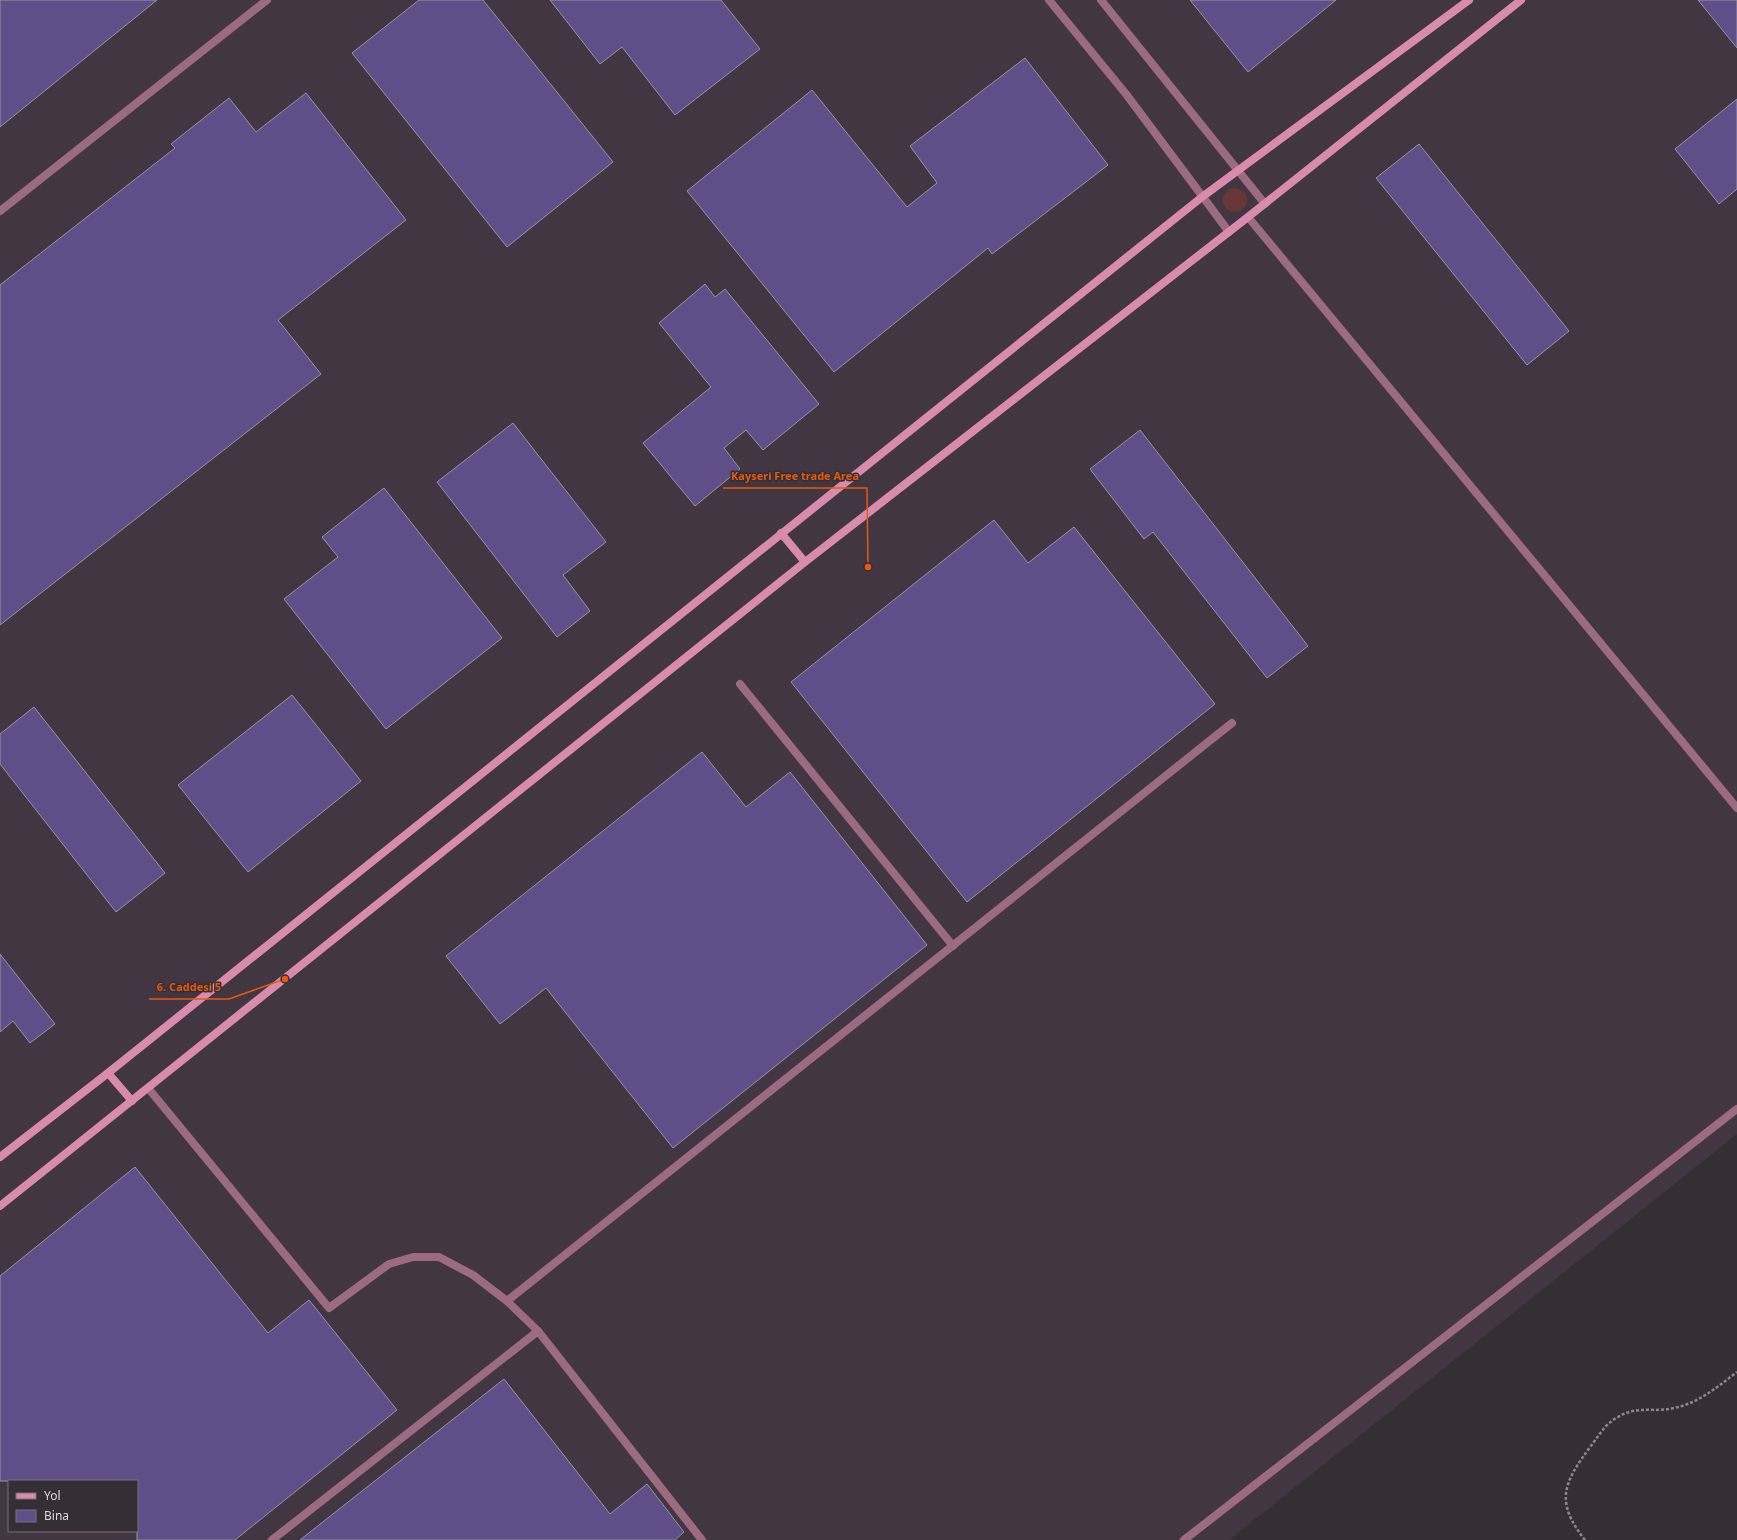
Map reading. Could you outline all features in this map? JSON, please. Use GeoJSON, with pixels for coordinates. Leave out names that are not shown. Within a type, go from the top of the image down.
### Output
{"type":"FeatureCollection","features":[{"type":"Feature","properties":{"kind":"street"},"geometry":{"type":"LineString","coordinates":[[0,211],[267,0]]}},
{"type":"Feature","properties":{"kind":"street"},"geometry":{"type":"LineString","coordinates":[[1049,0],[1126,94],[1229,232]]}},
{"type":"Feature","properties":{"kind":"street"},"geometry":{"type":"LineString","coordinates":[[1101,0],[1265,204]]}},
{"type":"Feature","properties":{"kind":"street"},"geometry":{"type":"LineString","coordinates":[[0,1157],[1202,197],[1470,0]]}},
{"type":"Feature","properties":{"kind":"street"},"geometry":{"type":"LineString","coordinates":[[0,1206],[805,562],[1265,204],[1521,0]]}},
{"type":"Feature","properties":{"kind":"street"},"geometry":{"type":"LineString","coordinates":[[1248,217],[1737,808]]}},
{"type":"Feature","properties":{"kind":"street"},"geometry":{"type":"LineString","coordinates":[[781,533],[805,562]]}},
{"type":"Feature","properties":{"kind":"street"},"geometry":{"type":"LineString","coordinates":[[740,684],[953,946]]}},
{"type":"Feature","properties":{"kind":"street"},"geometry":{"type":"LineString","coordinates":[[507,1301],[1232,723]]}},
{"type":"Feature","properties":{"kind":"street"},"geometry":{"type":"LineString","coordinates":[[108,1072],[132,1101]]}},
{"type":"Feature","properties":{"kind":"street"},"geometry":{"type":"LineString","coordinates":[[148,1088],[329,1308],[389,1264],[413,1257],[439,1257],[473,1275],[507,1301],[538,1331],[702,1540]]}},
{"type":"Feature","properties":{"kind":"street"},"geometry":{"type":"LineString","coordinates":[[1184,1540],[1737,1109]]}},
{"type":"Feature","properties":{"kind":"street"},"geometry":{"type":"LineString","coordinates":[[272,1540],[538,1331]]}},
{"type":"Feature","properties":{"kind":"path"},"geometry":{"type":"LineString","coordinates":[[1585,1540],[1573,1525],[1567,1510],[1566,1493],[1569,1477],[1606,1426],[1618,1416],[1632,1411],[1673,1409],[1699,1400],[1737,1372]]}},
{"type":"Feature","properties":{"kind":"shaded area"},"geometry":{"type":"Polygon","coordinates":[[[0,0],[1737,0],[1737,1134],[1229,1540],[0,1540],[0,0]]]}},
{"type":"Feature","properties":{"kind":"shaded area"},"geometry":{"type":"Polygon","coordinates":[[[1235,188],[1244,191],[1247,200],[1244,209],[1235,212],[1226,209],[1223,200],[1226,191],[1235,188]]]}},
{"type":"Feature","properties":{"kind":"building"},"geometry":{"type":"Polygon","coordinates":[[[0,0],[157,0],[0,127],[0,0]]]}},
{"type":"Feature","properties":{"kind":"building"},"geometry":{"type":"Polygon","coordinates":[[[419,0],[483,0],[613,162],[507,247],[352,53],[419,0]]]}},
{"type":"Feature","properties":{"kind":"building"},"geometry":{"type":"Polygon","coordinates":[[[550,0],[721,0],[760,49],[675,115],[622,47],[600,64],[550,0]]]}},
{"type":"Feature","properties":{"kind":"building"},"geometry":{"type":"Polygon","coordinates":[[[1190,0],[1336,0],[1248,72],[1190,0]]]}},
{"type":"Feature","properties":{"kind":"building"},"geometry":{"type":"Polygon","coordinates":[[[1698,0],[1737,0],[1737,48],[1698,0]]]}},
{"type":"Feature","properties":{"kind":"building"},"geometry":{"type":"Polygon","coordinates":[[[1025,58],[1108,165],[992,254],[988,248],[834,372],[687,191],[812,90],[907,207],[937,183],[910,146],[1025,58]]]}},
{"type":"Feature","properties":{"kind":"building"},"geometry":{"type":"Polygon","coordinates":[[[306,93],[406,220],[278,320],[321,374],[0,625],[0,285],[175,148],[171,144],[229,98],[256,132],[306,93]]]}},
{"type":"Feature","properties":{"kind":"building"},"geometry":{"type":"Polygon","coordinates":[[[1737,99],[1737,189],[1719,204],[1675,149],[1737,99]]]}},
{"type":"Feature","properties":{"kind":"building"},"geometry":{"type":"Polygon","coordinates":[[[1419,144],[1569,331],[1527,365],[1376,178],[1419,144]]]}},
{"type":"Feature","properties":{"kind":"building"},"geometry":{"type":"Polygon","coordinates":[[[705,284],[715,297],[725,289],[819,404],[763,450],[746,430],[724,448],[740,469],[695,506],[643,443],[711,387],[659,323],[705,284]]]}},
{"type":"Feature","properties":{"kind":"building"},"geometry":{"type":"Polygon","coordinates":[[[513,423],[606,542],[563,575],[590,611],[557,637],[437,482],[513,423]]]}},
{"type":"Feature","properties":{"kind":"building"},"geometry":{"type":"Polygon","coordinates":[[[1140,430],[1308,646],[1267,678],[1153,532],[1144,539],[1090,469],[1140,430]]]}},
{"type":"Feature","properties":{"kind":"building"},"geometry":{"type":"Polygon","coordinates":[[[384,488],[502,638],[386,729],[284,599],[338,557],[322,537],[384,488]]]}},
{"type":"Feature","properties":{"kind":"building"},"geometry":{"type":"Polygon","coordinates":[[[994,520],[1028,563],[1074,527],[1215,704],[967,902],[791,682],[994,520]]]}},
{"type":"Feature","properties":{"kind":"building"},"geometry":{"type":"Polygon","coordinates":[[[292,695],[361,781],[248,872],[178,785],[292,695]]]}},
{"type":"Feature","properties":{"kind":"building"},"geometry":{"type":"Polygon","coordinates":[[[34,707],[165,873],[116,912],[0,764],[0,734],[34,707]]]}},
{"type":"Feature","properties":{"kind":"building"},"geometry":{"type":"Polygon","coordinates":[[[702,752],[746,807],[790,772],[927,945],[673,1148],[546,988],[500,1024],[446,956],[702,752]]]}},
{"type":"Feature","properties":{"kind":"building"},"geometry":{"type":"Polygon","coordinates":[[[0,954],[55,1024],[30,1043],[13,1021],[0,1032],[0,954]]]}},
{"type":"Feature","properties":{"kind":"building"},"geometry":{"type":"Polygon","coordinates":[[[135,1167],[268,1333],[309,1300],[397,1410],[235,1540],[137,1540],[138,1480],[0,1481],[0,1276],[135,1167]]]}},
{"type":"Feature","properties":{"kind":"building"},"geometry":{"type":"Polygon","coordinates":[[[504,1379],[610,1514],[647,1484],[684,1532],[675,1540],[300,1540],[504,1379]]]}},
{"type":"Feature","properties":{"kind":"place","name":"Kayseri Free trade Area"},"geometry":{"type":"Point","coordinates":[868,567]}},
{"type":"Feature","properties":{"kind":"place","name":"6. Caddesi 5"},"geometry":{"type":"Point","coordinates":[285,979]}}]}
